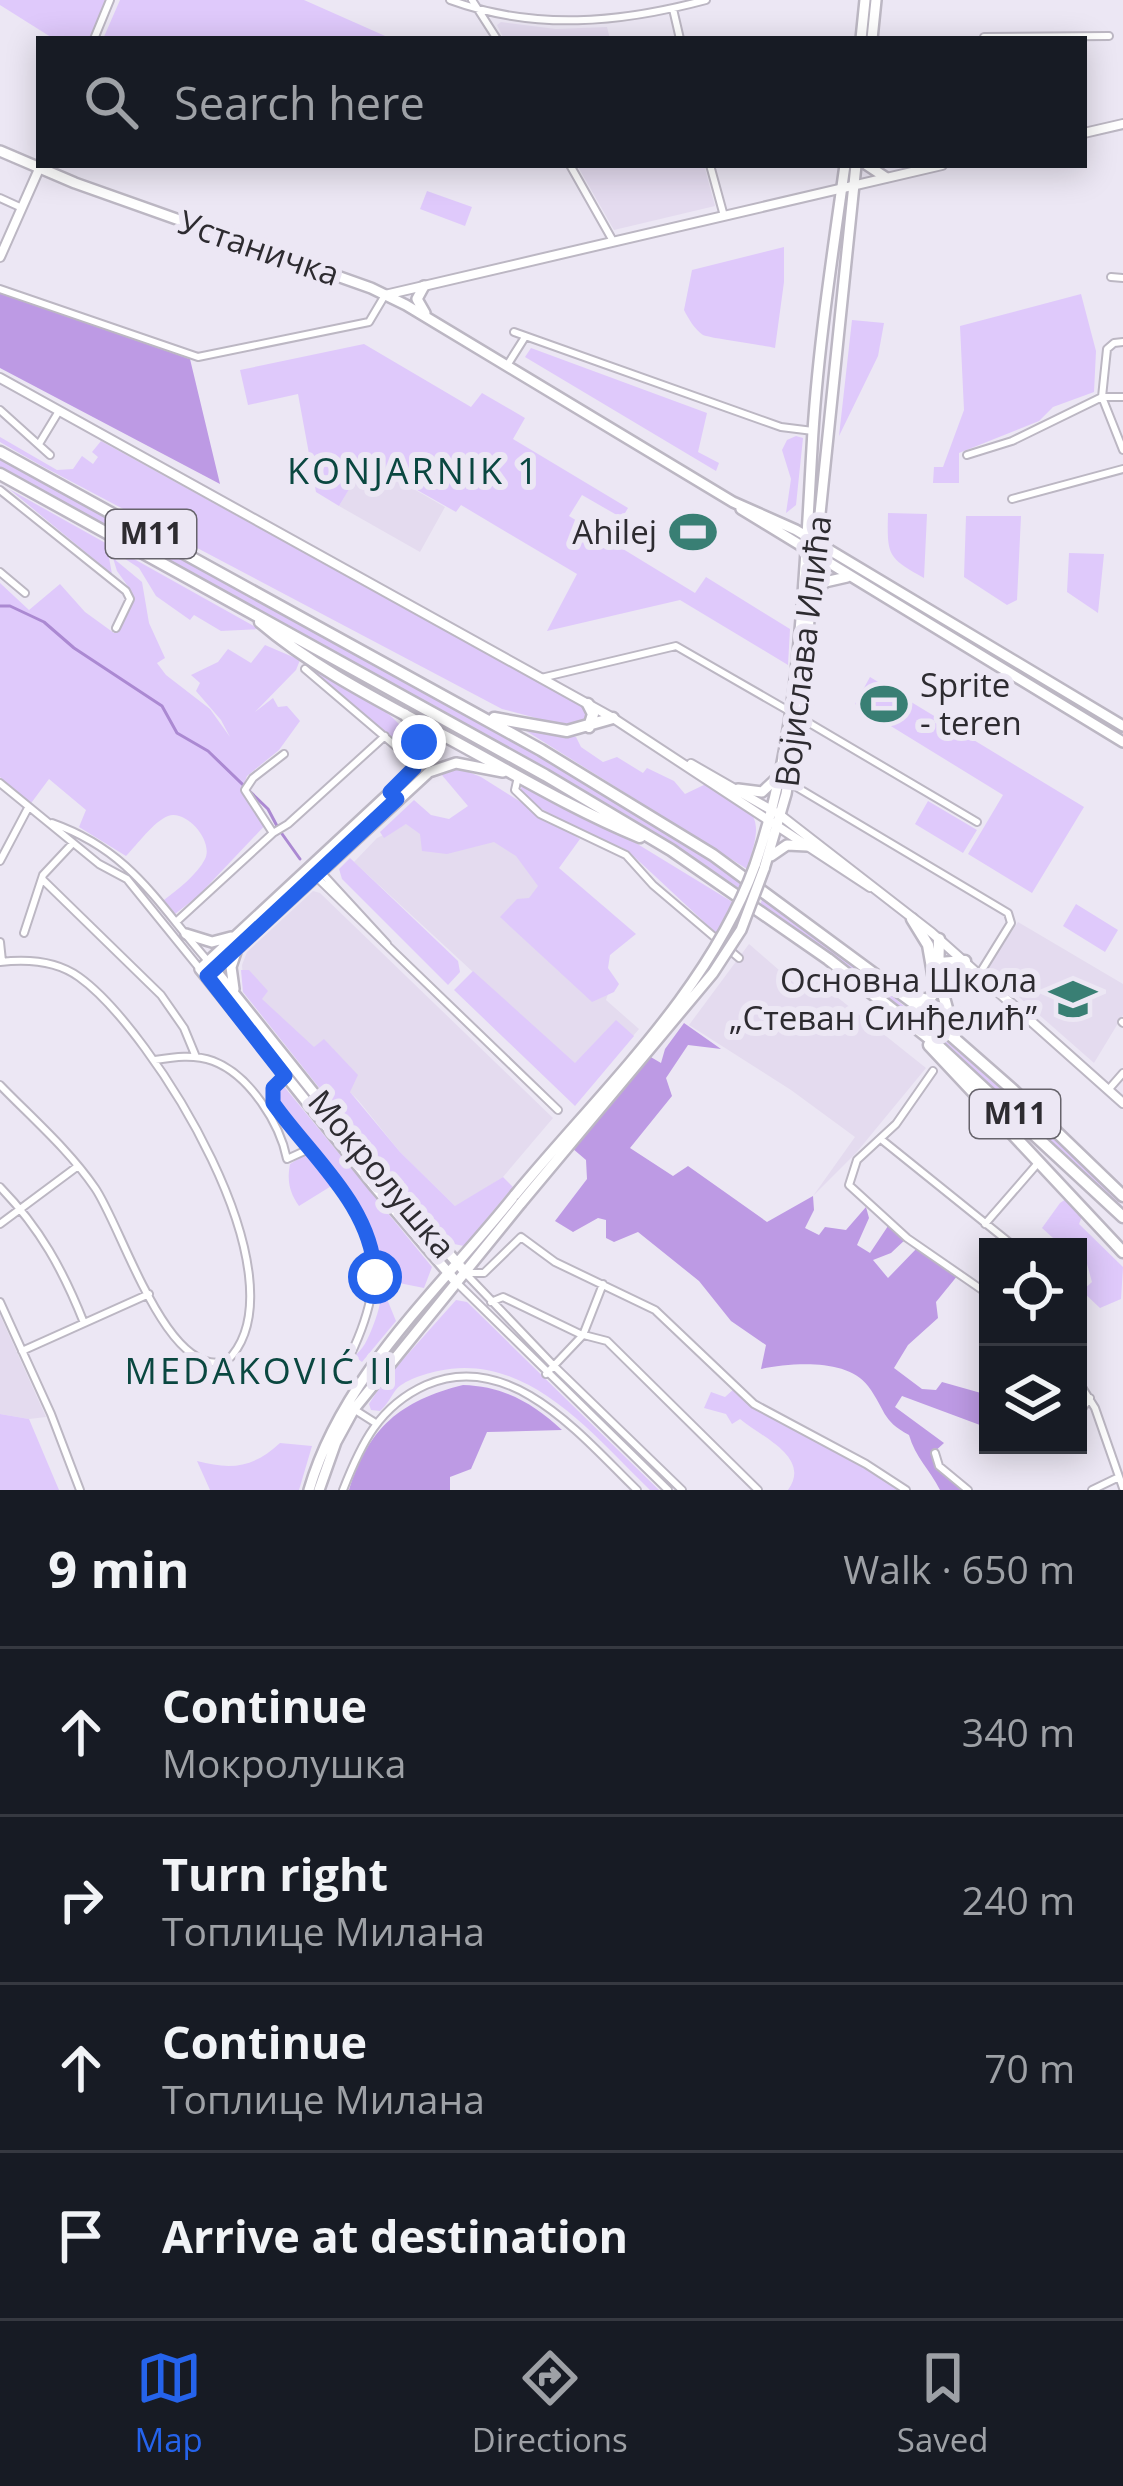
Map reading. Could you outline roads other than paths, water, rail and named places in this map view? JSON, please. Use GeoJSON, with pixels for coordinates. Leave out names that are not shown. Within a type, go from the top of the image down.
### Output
{"type":"FeatureCollection","features":[{"type":"Feature","properties":{"kind":"highway","name":"M11"},"geometry":{"type":"LineString","coordinates":[[0,452],[474,712],[713,855],[901,993],[1123,1196]]}},
{"type":"Feature","properties":{"kind":"highway","name":"M11"},"geometry":{"type":"LineString","coordinates":[[0,474],[571,789],[671,850],[903,1016],[995,1095],[1123,1217]]}},
{"type":"Feature","properties":{"kind":"highway"},"geometry":{"type":"LineString","coordinates":[[246,610],[291,646],[405,714],[518,777],[671,850]]}},
{"type":"Feature","properties":{"kind":"highway"},"geometry":{"type":"LineString","coordinates":[[589,704],[594,717],[590,727]]}},
{"type":"Feature","properties":{"kind":"highway"},"geometry":{"type":"LineString","coordinates":[[474,712],[551,730],[590,727],[613,718]]}},
{"type":"Feature","properties":{"kind":"highway"},"geometry":{"type":"LineString","coordinates":[[901,993],[926,1000],[936,991],[928,945],[912,919]]}},
{"type":"Feature","properties":{"kind":"highway"},"geometry":{"type":"LineString","coordinates":[[939,940],[938,976],[956,1040]]}},
{"type":"Feature","properties":{"kind":"highway"},"geometry":{"type":"LineString","coordinates":[[939,963],[965,961]]}},
{"type":"Feature","properties":{"kind":"highway"},"geometry":{"type":"LineString","coordinates":[[903,1016],[1123,1252]]}},
{"type":"Feature","properties":{"kind":"main road"},"geometry":{"type":"LineString","coordinates":[[860,36],[866,0]]}},
{"type":"Feature","properties":{"kind":"main road"},"geometry":{"type":"LineString","coordinates":[[872,36],[876,0]]}},
{"type":"Feature","properties":{"kind":"main road","name":"Устаничка"},"geometry":{"type":"LineString","coordinates":[[0,152],[36,166]]}},
{"type":"Feature","properties":{"kind":"main road","name":"Устаничка"},"geometry":{"type":"LineString","coordinates":[[43,168],[386,295],[429,317],[1123,742]]}},
{"type":"Feature","properties":{"kind":"main road","name":"Војислава Илића"},"geometry":{"type":"LineString","coordinates":[[794,714],[810,553],[817,544],[848,186],[845,168]]}},
{"type":"Feature","properties":{"kind":"main road","name":"Војислава Илића"},"geometry":{"type":"LineString","coordinates":[[309,1490],[327,1441],[350,1406],[518,1199],[713,973],[741,930],[784,777],[813,596],[806,537],[813,431],[848,186],[855,168]]}},
{"type":"Feature","properties":{"kind":"main road"},"geometry":{"type":"LineString","coordinates":[[871,168],[884,177]]}},
{"type":"Feature","properties":{"kind":"main road"},"geometry":{"type":"LineString","coordinates":[[424,286],[418,304],[429,317]]}},
{"type":"Feature","properties":{"kind":"main road","name":"Устаничка"},"geometry":{"type":"LineString","coordinates":[[733,502],[780,521],[1123,726]]}},
{"type":"Feature","properties":{"kind":"main road"},"geometry":{"type":"LineString","coordinates":[[780,521],[797,520],[809,504]]}},
{"type":"Feature","properties":{"kind":"main road"},"geometry":{"type":"LineString","coordinates":[[813,596],[825,582],[847,577]]}},
{"type":"Feature","properties":{"kind":"main road"},"geometry":{"type":"LineString","coordinates":[[394,796],[414,768],[419,742],[405,714]]}},
{"type":"Feature","properties":{"kind":"main road"},"geometry":{"type":"LineString","coordinates":[[208,969],[394,796],[429,772],[448,764],[481,766],[518,777]]}},
{"type":"Feature","properties":{"kind":"main road"},"geometry":{"type":"LineString","coordinates":[[738,789],[762,792],[784,777]]}},
{"type":"Feature","properties":{"kind":"main road"},"geometry":{"type":"LineString","coordinates":[[762,865],[787,844],[807,846]]}},
{"type":"Feature","properties":{"kind":"main road"},"geometry":{"type":"LineString","coordinates":[[186,934],[212,942],[238,941]]}},
{"type":"Feature","properties":{"kind":"main road"},"geometry":{"type":"LineString","coordinates":[[235,994],[232,967],[238,941]]}},
{"type":"Feature","properties":{"kind":"main road","name":"Мокролушка"},"geometry":{"type":"LineString","coordinates":[[208,969],[235,994],[458,1274]]}},
{"type":"Feature","properties":{"kind":"main road","name":"Мокролушка"},"geometry":{"type":"LineString","coordinates":[[208,969],[285,1076],[458,1274]]}},
{"type":"Feature","properties":{"kind":"main road","name":"Војислава Илића"},"geometry":{"type":"LineString","coordinates":[[319,1490],[350,1406]]}},
{"type":"Feature","properties":{"kind":"street"},"geometry":{"type":"LineString","coordinates":[[95,36],[110,0]]}},
{"type":"Feature","properties":{"kind":"street"},"geometry":{"type":"LineString","coordinates":[[450,0],[512,18],[578,22],[706,0]]}},
{"type":"Feature","properties":{"kind":"street"},"geometry":{"type":"LineString","coordinates":[[472,0],[495,36]]}},
{"type":"Feature","properties":{"kind":"street"},"geometry":{"type":"LineString","coordinates":[[673,9],[679,36]]}},
{"type":"Feature","properties":{"kind":"street"},"geometry":{"type":"LineString","coordinates":[[1087,37],[1109,36]]}},
{"type":"Feature","properties":{"kind":"street"},"geometry":{"type":"LineString","coordinates":[[1087,132],[1123,124]]}},
{"type":"Feature","properties":{"kind":"street"},"geometry":{"type":"LineString","coordinates":[[0,256],[40,168]]}},
{"type":"Feature","properties":{"kind":"street"},"geometry":{"type":"LineString","coordinates":[[572,168],[613,241]]}},
{"type":"Feature","properties":{"kind":"street"},"geometry":{"type":"LineString","coordinates":[[711,168],[724,216]]}},
{"type":"Feature","properties":{"kind":"street"},"geometry":{"type":"LineString","coordinates":[[0,289],[198,356],[369,322],[386,295],[928,168]]}},
{"type":"Feature","properties":{"kind":"street"},"geometry":{"type":"LineString","coordinates":[[0,198],[22,208]]}},
{"type":"Feature","properties":{"kind":"street"},"geometry":{"type":"LineString","coordinates":[[1111,277],[1123,278]]}},
{"type":"Feature","properties":{"kind":"street"},"geometry":{"type":"LineString","coordinates":[[514,332],[792,429],[813,431]]}},
{"type":"Feature","properties":{"kind":"street"},"geometry":{"type":"LineString","coordinates":[[508,365],[525,337]]}},
{"type":"Feature","properties":{"kind":"street"},"geometry":{"type":"LineString","coordinates":[[1123,342],[1107,349],[1102,397],[1123,450]]}},
{"type":"Feature","properties":{"kind":"street"},"geometry":{"type":"LineString","coordinates":[[0,378],[613,718],[775,818],[807,846],[870,887]]}},
{"type":"Feature","properties":{"kind":"street"},"geometry":{"type":"LineString","coordinates":[[967,455],[1012,442],[1102,397],[1123,397]]}},
{"type":"Feature","properties":{"kind":"street"},"geometry":{"type":"LineString","coordinates":[[0,410],[50,454]]}},
{"type":"Feature","properties":{"kind":"street"},"geometry":{"type":"LineString","coordinates":[[39,444],[59,410]]}},
{"type":"Feature","properties":{"kind":"street"},"geometry":{"type":"LineString","coordinates":[[1012,499],[1123,469]]}},
{"type":"Feature","properties":{"kind":"street"},"geometry":{"type":"LineString","coordinates":[[0,490],[126,591],[130,599],[116,628]]}},
{"type":"Feature","properties":{"kind":"street"},"geometry":{"type":"LineString","coordinates":[[0,572],[25,593]]}},
{"type":"Feature","properties":{"kind":"street"},"geometry":{"type":"LineString","coordinates":[[541,678],[676,646],[977,822]]}},
{"type":"Feature","properties":{"kind":"street"},"geometry":{"type":"LineString","coordinates":[[305,669],[385,736],[414,768]]}},
{"type":"Feature","properties":{"kind":"street"},"geometry":{"type":"LineString","coordinates":[[176,922],[385,736]]}},
{"type":"Feature","properties":{"kind":"street"},"geometry":{"type":"LineString","coordinates":[[272,833],[245,794],[250,781],[284,754]]}},
{"type":"Feature","properties":{"kind":"street"},"geometry":{"type":"LineString","coordinates":[[686,763],[738,789],[912,919],[1123,1102]]}},
{"type":"Feature","properties":{"kind":"street"},"geometry":{"type":"LineString","coordinates":[[518,777],[515,790],[530,807],[578,835],[619,850],[739,958]]}},
{"type":"Feature","properties":{"kind":"street"},"geometry":{"type":"LineString","coordinates":[[784,777],[1008,913],[1011,922],[980,974]]}},
{"type":"Feature","properties":{"kind":"street","name":"Мокролушка"},"geometry":{"type":"LineString","coordinates":[[0,783],[28,808],[126,863],[186,934],[208,969]]}},
{"type":"Feature","properties":{"kind":"street"},"geometry":{"type":"LineString","coordinates":[[0,861],[28,808]]}},
{"type":"Feature","properties":{"kind":"street","name":"Мокролушка"},"geometry":{"type":"LineString","coordinates":[[49,821],[127,879],[208,969]]}},
{"type":"Feature","properties":{"kind":"street"},"geometry":{"type":"LineString","coordinates":[[25,933],[42,879],[73,843]]}},
{"type":"Feature","properties":{"kind":"street"},"geometry":{"type":"LineString","coordinates":[[314,870],[558,1110]]}},
{"type":"Feature","properties":{"kind":"street"},"geometry":{"type":"LineString","coordinates":[[42,879],[161,995],[184,1028],[196,1057]]}},
{"type":"Feature","properties":{"kind":"street"},"geometry":{"type":"LineString","coordinates":[[0,942],[1,962],[45,964],[79,977],[154,1060],[190,1114],[217,1164],[238,1226],[247,1275],[244,1333],[227,1361],[204,1363],[174,1341],[111,1214],[78,1166],[0,1085]]}},
{"type":"Feature","properties":{"kind":"street"},"geometry":{"type":"LineString","coordinates":[[154,1060],[196,1057],[219,1064],[246,1086],[283,1137],[287,1160],[309,1149]]}},
{"type":"Feature","properties":{"kind":"street"},"geometry":{"type":"LineString","coordinates":[[933,1071],[881,1139],[856,1160],[849,1185],[907,1238],[979,1288]]}},
{"type":"Feature","properties":{"kind":"street"},"geometry":{"type":"LineString","coordinates":[[1109,1089],[1123,1073]]}},
{"type":"Feature","properties":{"kind":"street","name":"Мокролушка"},"geometry":{"type":"LineString","coordinates":[[285,1076],[273,1088],[272,1101],[362,1222],[374,1257],[373,1296],[350,1356]]}},
{"type":"Feature","properties":{"kind":"street"},"geometry":{"type":"LineString","coordinates":[[881,1139],[1003,1238]]}},
{"type":"Feature","properties":{"kind":"street"},"geometry":{"type":"LineString","coordinates":[[985,1224],[1040,1160]]}},
{"type":"Feature","properties":{"kind":"street"},"geometry":{"type":"LineString","coordinates":[[0,1224],[78,1166]]}},
{"type":"Feature","properties":{"kind":"street"},"geometry":{"type":"LineString","coordinates":[[0,1187],[44,1237],[84,1323]]}},
{"type":"Feature","properties":{"kind":"street"},"geometry":{"type":"LineString","coordinates":[[458,1274],[484,1273],[521,1238],[555,1262],[655,1310],[754,1404],[866,1464],[904,1490]]}},
{"type":"Feature","properties":{"kind":"street"},"geometry":{"type":"LineString","coordinates":[[458,1274],[682,1490]]}},
{"type":"Feature","properties":{"kind":"street"},"geometry":{"type":"LineString","coordinates":[[458,1274],[546,1374],[668,1490]]}},
{"type":"Feature","properties":{"kind":"street"},"geometry":{"type":"LineString","coordinates":[[546,1374],[583,1335],[603,1284]]}},
{"type":"Feature","properties":{"kind":"street"},"geometry":{"type":"LineString","coordinates":[[22,1352],[149,1294]]}},
{"type":"Feature","properties":{"kind":"street"},"geometry":{"type":"LineString","coordinates":[[491,1302],[503,1297],[583,1335],[607,1341],[758,1490]]}},
{"type":"Feature","properties":{"kind":"street"},"geometry":{"type":"LineString","coordinates":[[0,1302],[52,1414],[80,1490]]}},
{"type":"Feature","properties":{"kind":"street"},"geometry":{"type":"LineString","coordinates":[[343,1490],[374,1422],[399,1400],[434,1382],[467,1376],[490,1379],[541,1403],[637,1490]]}},
{"type":"Feature","properties":{"kind":"street"},"geometry":{"type":"LineString","coordinates":[[1087,1394],[1123,1488]]}},
{"type":"Feature","properties":{"kind":"street"},"geometry":{"type":"LineString","coordinates":[[1087,1402],[1090,1398]]}},
{"type":"Feature","properties":{"kind":"street"},"geometry":{"type":"LineString","coordinates":[[350,1406],[374,1422]]}},
{"type":"Feature","properties":{"kind":"street"},"geometry":{"type":"LineString","coordinates":[[935,1453],[939,1466],[968,1490]]}},
{"type":"Feature","properties":{"kind":"street"},"geometry":{"type":"LineString","coordinates":[[1092,1490],[1119,1477]]}},
{"type":"Feature","properties":{"kind":"street"},"geometry":{"type":"LineString","coordinates":[[740,1490],[748,1481]]}},
{"type":"Feature","properties":{"kind":"waterway"},"geometry":{"type":"LineString","coordinates":[[0,606],[44,622],[74,648],[162,706],[177,733],[208,751],[268,809],[277,826]]}},
{"type":"Feature","properties":{"kind":"waterway"},"geometry":{"type":"LineString","coordinates":[[280,831],[300,859]]}},
{"type":"Feature","properties":{"kind":"place","name":"Ahilej"},"geometry":{"type":"Point","coordinates":[693,532]}},
{"type":"Feature","properties":{"kind":"place","name":"Sprite - teren"},"geometry":{"type":"Point","coordinates":[884,704]}},
{"type":"Feature","properties":{"kind":"place","name":"Основна Школа „Стеван Синђелић”"},"geometry":{"type":"Point","coordinates":[1073,999]}},
{"type":"Feature","properties":{"kind":"district","name":"KONJARNIK 1"},"geometry":{"type":"Point","coordinates":[414,471]}},
{"type":"Feature","properties":{"kind":"district","name":"MEDAKOVIĆ II"},"geometry":{"type":"Point","coordinates":[260,1371]}}]}
